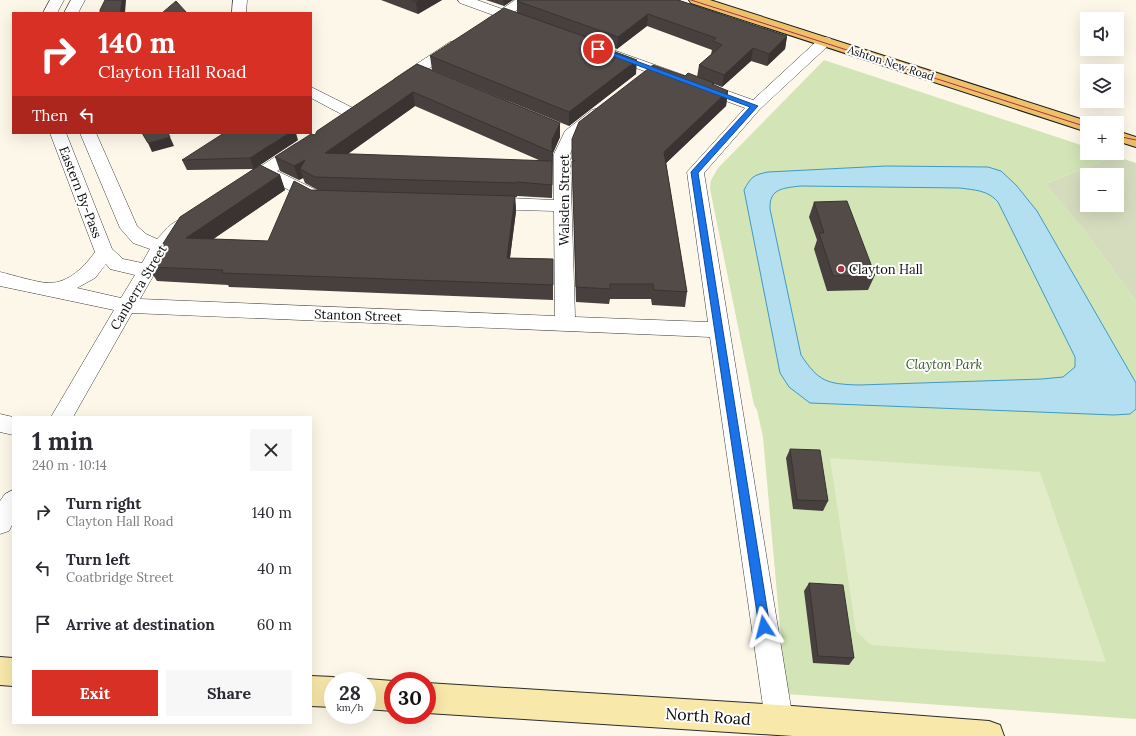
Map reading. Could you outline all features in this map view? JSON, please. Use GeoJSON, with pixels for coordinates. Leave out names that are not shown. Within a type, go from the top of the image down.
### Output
{"type":"FeatureCollection","features":[{"type":"Feature","properties":{"kind":"main road","name":"Ashton New Road"},"geometry":{"type":"LineString","coordinates":[[696,0],[1080,124]]}},
{"type":"Feature","properties":{"kind":"main road"},"geometry":{"type":"LineString","coordinates":[[1124,138],[1136,142]]}},
{"type":"Feature","properties":{"kind":"street"},"geometry":{"type":"LineString","coordinates":[[51,12],[57,0]]}},
{"type":"Feature","properties":{"kind":"street"},"geometry":{"type":"LineString","coordinates":[[72,12],[78,0]]}},
{"type":"Feature","properties":{"kind":"street"},"geometry":{"type":"LineString","coordinates":[[239,12],[240,0]]}},
{"type":"Feature","properties":{"kind":"street"},"geometry":{"type":"LineString","coordinates":[[465,0],[524,22]]}},
{"type":"Feature","properties":{"kind":"street"},"geometry":{"type":"LineString","coordinates":[[384,92],[524,0]]}},
{"type":"Feature","properties":{"kind":"street"},"geometry":{"type":"LineString","coordinates":[[779,720],[695,172],[755,106],[825,41]]}},
{"type":"Feature","properties":{"kind":"street"},"geometry":{"type":"LineString","coordinates":[[596,48],[755,106]]}},
{"type":"Feature","properties":{"kind":"street"},"geometry":{"type":"LineString","coordinates":[[636,83],[654,69]]}},
{"type":"Feature","properties":{"kind":"street"},"geometry":{"type":"LineString","coordinates":[[416,70],[431,76]]}},
{"type":"Feature","properties":{"kind":"street"},"geometry":{"type":"LineString","coordinates":[[312,93],[351,113]]}},
{"type":"Feature","properties":{"kind":"street","name":"Walsden Street"},"geometry":{"type":"LineString","coordinates":[[565,324],[562,154],[564,131],[612,102]]}},
{"type":"Feature","properties":{"kind":"street","name":"Eastern By-Pass"},"geometry":{"type":"LineString","coordinates":[[58,134],[104,252],[117,264],[147,271]]}},
{"type":"Feature","properties":{"kind":"street"},"geometry":{"type":"LineString","coordinates":[[88,134],[129,228],[135,237],[143,242],[161,246]]}},
{"type":"Feature","properties":{"kind":"street"},"geometry":{"type":"LineString","coordinates":[[231,193],[314,138]]}},
{"type":"Feature","properties":{"kind":"street"},"geometry":{"type":"LineString","coordinates":[[264,172],[316,197],[331,198]]}},
{"type":"Feature","properties":{"kind":"street"},"geometry":{"type":"LineString","coordinates":[[470,203],[564,206]]}},
{"type":"Feature","properties":{"kind":"street","name":"Canberra Street"},"geometry":{"type":"LineString","coordinates":[[63,416],[161,246],[178,228],[198,215]]}},
{"type":"Feature","properties":{"kind":"street","name":"Eastern By-Pass"},"geometry":{"type":"LineString","coordinates":[[49,290],[76,282],[93,270],[104,252]]}},
{"type":"Feature","properties":{"kind":"street","name":"Stanton Street"},"geometry":{"type":"LineString","coordinates":[[0,279],[126,306],[719,330]]}},
{"type":"Feature","properties":{"kind":"street"},"geometry":{"type":"LineString","coordinates":[[0,423],[12,426]]}},
{"type":"Feature","properties":{"kind":"street"},"geometry":{"type":"LineString","coordinates":[[0,523],[12,503]]}},
{"type":"Feature","properties":{"kind":"street"},"geometry":{"type":"LineString","coordinates":[[0,671],[12,672]]}},
{"type":"Feature","properties":{"kind":"street"},"geometry":{"type":"LineString","coordinates":[[312,691],[324,692]]}},
{"type":"Feature","properties":{"kind":"street","name":"North Road"},"geometry":{"type":"LineString","coordinates":[[436,699],[779,720],[989,736]]}},
{"type":"Feature","properties":{"kind":"green space","name":"Clayton Park"},"geometry":{"type":"Polygon","coordinates":[[[824,60],[1080,145],[1080,160],[1105,160],[1085,168],[1080,168],[1080,170],[1045,184],[1084,230],[1136,301],[1136,719],[786,694],[763,437],[757,410],[754,405],[710,189],[711,180],[718,168],[824,60]]]}},
{"type":"Feature","properties":{"kind":"green space"},"geometry":{"type":"Polygon","coordinates":[[[1124,159],[1136,163],[1136,301],[1084,230],[1045,184],[1080,170],[1080,212],[1124,212],[1124,168],[1085,168],[1105,160],[1124,159]]]}},
{"type":"Feature","properties":{"kind":"green space"},"geometry":{"type":"Polygon","coordinates":[[[830,458],[1040,472],[1106,662],[871,645],[856,631],[830,458]]]}},
{"type":"Feature","properties":{"kind":"water"},"geometry":{"type":"Polygon","coordinates":[[[886,166],[988,167],[1001,171],[1016,185],[1037,211],[1136,383],[1136,409],[1130,414],[1114,415],[810,403],[789,387],[780,373],[744,190],[753,177],[768,172],[886,166]],[[801,186],[779,190],[772,197],[770,209],[801,355],[813,371],[819,376],[825,380],[839,384],[859,385],[1042,379],[1063,377],[1075,367],[1075,357],[998,202],[990,195],[985,193],[960,188],[801,186]]]}},
{"type":"Feature","properties":{"kind":"building"},"geometry":{"type":"Polygon","coordinates":[[[105,0],[122,0],[120,12],[100,12],[105,0]]]}},
{"type":"Feature","properties":{"kind":"building"},"geometry":{"type":"Polygon","coordinates":[[[678,0],[787,36],[769,54],[753,48],[724,75],[699,65],[722,45],[713,41],[716,38],[648,14],[618,37],[517,1],[678,0]]]}},
{"type":"Feature","properties":{"kind":"building"},"geometry":{"type":"Polygon","coordinates":[[[176,1],[186,12],[163,12],[176,1]]]}},
{"type":"Feature","properties":{"kind":"building"},"geometry":{"type":"Polygon","coordinates":[[[504,8],[606,44],[602,47],[637,60],[569,112],[430,56],[504,8]]]}},
{"type":"Feature","properties":{"kind":"building"},"geometry":{"type":"Polygon","coordinates":[[[417,64],[560,123],[552,140],[552,152],[413,92],[325,153],[552,161],[552,185],[517,182],[315,177],[300,169],[305,160],[294,166],[275,157],[311,134],[315,135],[317,131],[417,64]]]}},
{"type":"Feature","properties":{"kind":"building"},"geometry":{"type":"Polygon","coordinates":[[[653,65],[685,76],[688,73],[714,83],[712,84],[728,91],[664,152],[687,292],[654,290],[653,284],[610,284],[610,289],[576,287],[572,161],[575,161],[572,159],[572,139],[579,122],[653,65]]]}},
{"type":"Feature","properties":{"kind":"building"},"geometry":{"type":"Polygon","coordinates":[[[143,134],[168,134],[170,137],[148,143],[143,134]]]}},
{"type":"Feature","properties":{"kind":"building"},"geometry":{"type":"Polygon","coordinates":[[[222,134],[287,134],[250,158],[182,160],[222,134]]]}},
{"type":"Feature","properties":{"kind":"building"},"geometry":{"type":"Polygon","coordinates":[[[260,165],[280,175],[186,238],[268,241],[294,181],[311,190],[515,196],[507,258],[553,259],[553,285],[222,273],[223,270],[148,267],[180,217],[260,165]]]}},
{"type":"Feature","properties":{"kind":"building"},"geometry":{"type":"Polygon","coordinates":[[[847,201],[875,275],[833,276],[819,233],[824,233],[814,202],[847,201]]]}},
{"type":"Feature","properties":{"kind":"building"},"geometry":{"type":"Polygon","coordinates":[[[790,449],[820,450],[828,501],[797,500],[790,449]]]}},
{"type":"Feature","properties":{"kind":"building"},"geometry":{"type":"Polygon","coordinates":[[[809,583],[843,585],[854,658],[818,656],[809,583]]]}},
{"type":"Feature","properties":{"kind":"tram line"},"geometry":{"type":"LineString","coordinates":[[691,0],[1080,125]]}},
{"type":"Feature","properties":{"kind":"tram line"},"geometry":{"type":"LineString","coordinates":[[1124,137],[1136,140]]}},
{"type":"Feature","properties":{"kind":"place","name":"Clayton Hall"},"geometry":{"type":"Point","coordinates":[841,269]}},
{"type":"Feature","properties":{"kind":"route"},"geometry":{"type":"LineString","coordinates":[[598,49],[755,106],[695,172],[764,627]]}}]}
